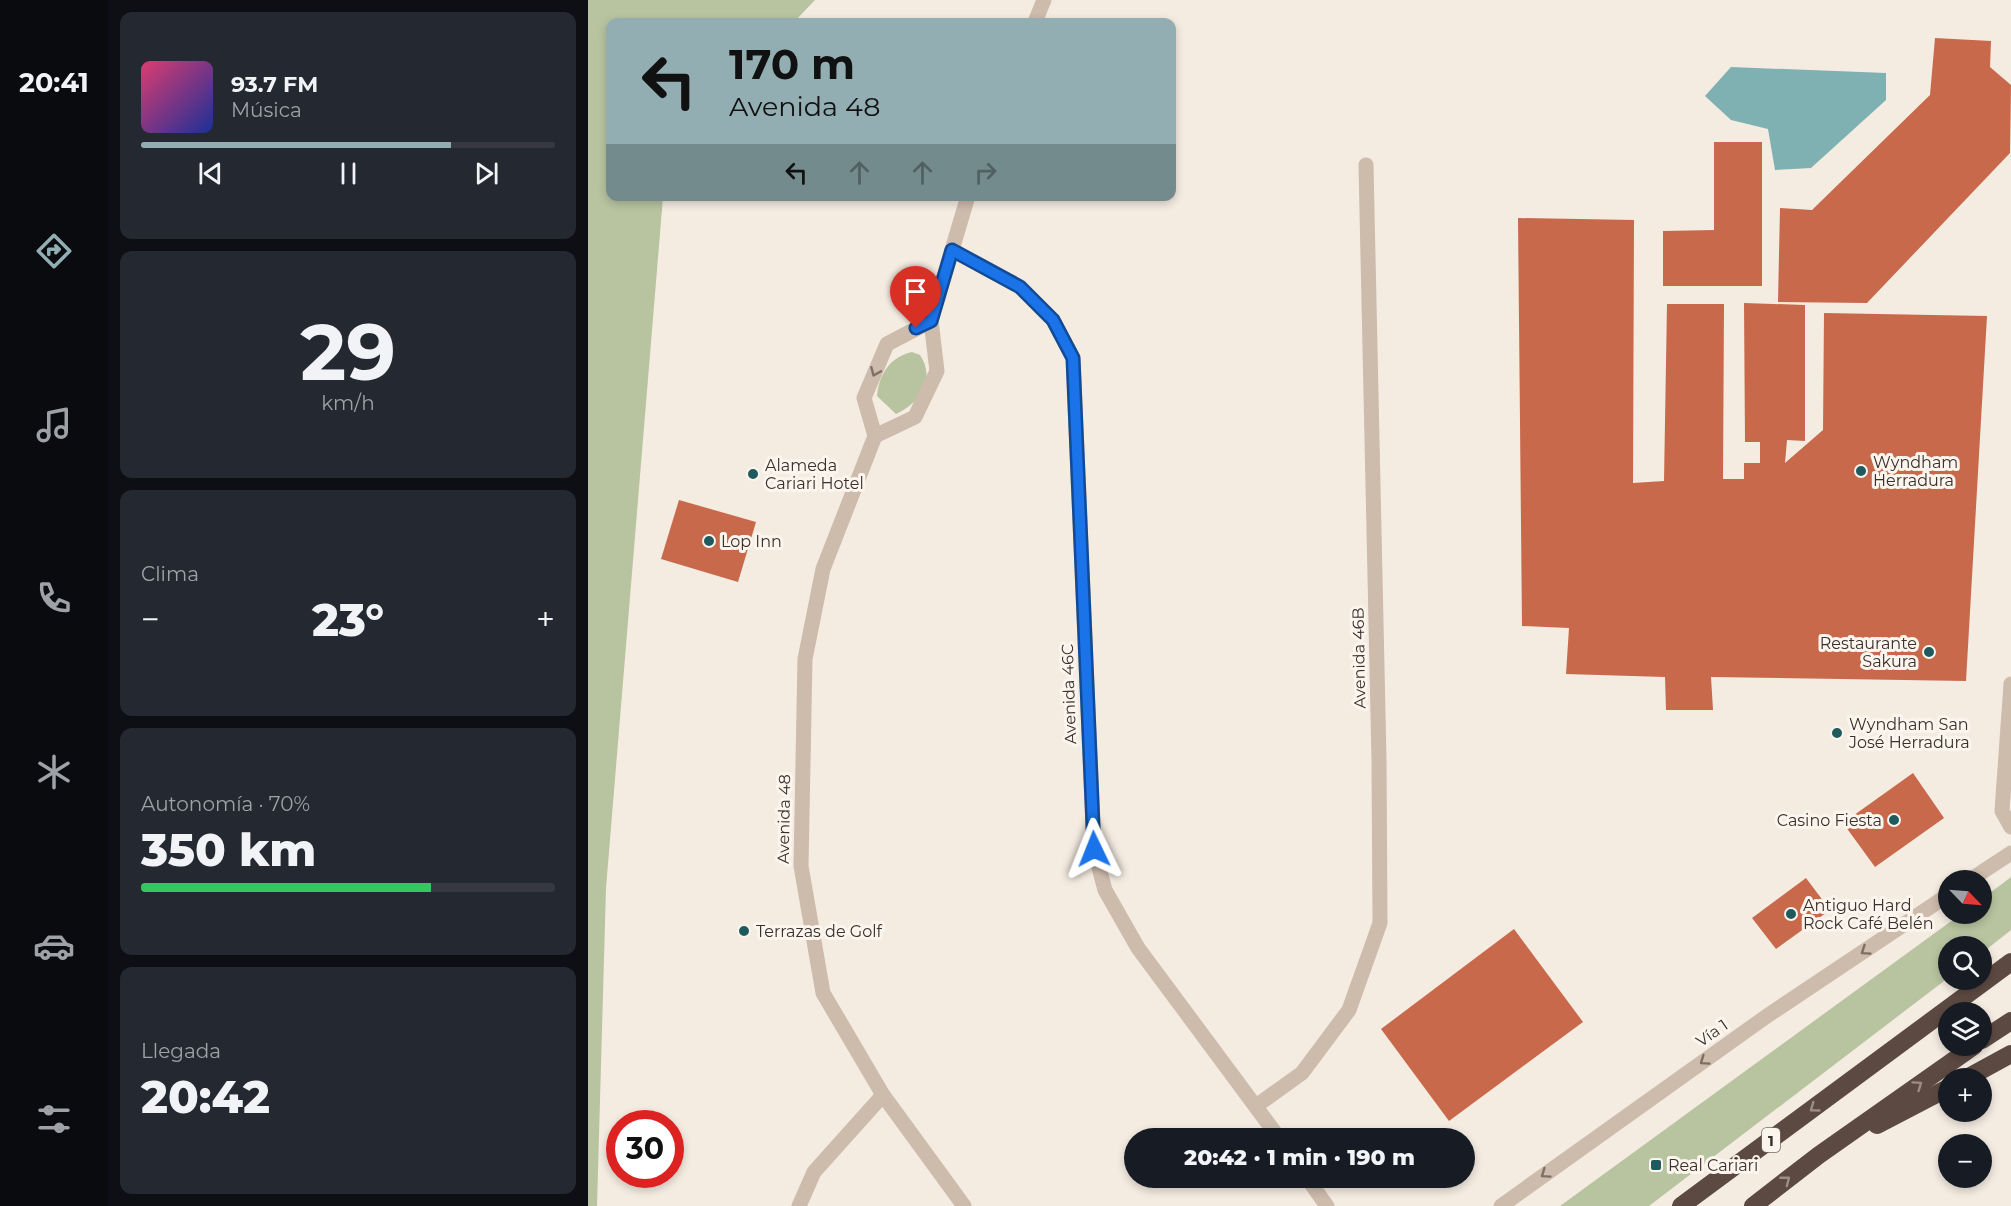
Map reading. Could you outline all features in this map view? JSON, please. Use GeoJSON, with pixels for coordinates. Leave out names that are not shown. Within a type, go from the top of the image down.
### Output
{"type":"FeatureCollection","features":[{"type":"Feature","properties":{"kind":"highway","name":"1"},"geometry":{"type":"LineString","coordinates":[[1681,1206],[2011,962]]}},
{"type":"Feature","properties":{"kind":"highway"},"geometry":{"type":"LineString","coordinates":[[1992,1033],[2011,1021]]}},
{"type":"Feature","properties":{"kind":"highway"},"geometry":{"type":"LineString","coordinates":[[1985,1068],[2011,1054]]}},
{"type":"Feature","properties":{"kind":"highway"},"geometry":{"type":"LineString","coordinates":[[1753,1206],[1819,1155],[1960,1056]]}},
{"type":"Feature","properties":{"kind":"highway"},"geometry":{"type":"LineString","coordinates":[[1819,1155],[1938,1093]]}},
{"type":"Feature","properties":{"kind":"street"},"geometry":{"type":"LineString","coordinates":[[1037,18],[1044,0]]}},
{"type":"Feature","properties":{"kind":"street","name":"Avenida 46B"},"geometry":{"type":"LineString","coordinates":[[1256,1106],[1302,1073],[1349,1010],[1380,923],[1379,771],[1365,165]]}},
{"type":"Feature","properties":{"kind":"street"},"geometry":{"type":"LineString","coordinates":[[931,321],[887,344],[864,398],[875,436],[915,417],[937,371],[931,321],[967,201]]}},
{"type":"Feature","properties":{"kind":"street","name":"Avenida 46C"},"geometry":{"type":"LineString","coordinates":[[952,250],[1020,287],[1053,320],[1073,358],[1094,849],[1105,890],[1138,948],[1272,1128]]}},
{"type":"Feature","properties":{"kind":"street","name":"Avenida 48"},"geometry":{"type":"LineString","coordinates":[[875,436],[823,568],[805,659],[801,866],[823,993],[883,1095],[964,1206]]}},
{"type":"Feature","properties":{"kind":"street"},"geometry":{"type":"LineString","coordinates":[[2011,684],[2002,811],[2011,827]]}},
{"type":"Feature","properties":{"kind":"street"},"geometry":{"type":"LineString","coordinates":[[1985,870],[2011,853]]}},
{"type":"Feature","properties":{"kind":"street","name":"Vía 1"},"geometry":{"type":"LineString","coordinates":[[1500,1206],[1767,1016],[1938,902]]}},
{"type":"Feature","properties":{"kind":"street"},"geometry":{"type":"LineString","coordinates":[[799,1206],[814,1172],[883,1095]]}},
{"type":"Feature","properties":{"kind":"street"},"geometry":{"type":"LineString","coordinates":[[1314,1188],[1327,1206]]}},
{"type":"Feature","properties":{"kind":"green space"},"geometry":{"type":"Polygon","coordinates":[[[588,0],[815,0],[798,18],[606,18],[606,201],[663,201],[606,888],[597,1206],[588,1206],[588,0]]]}},
{"type":"Feature","properties":{"kind":"green space"},"geometry":{"type":"Polygon","coordinates":[[[912,352],[920,355],[925,364],[926,381],[912,404],[896,414],[877,396],[878,388],[883,374],[892,362],[912,352]]]}},
{"type":"Feature","properties":{"kind":"green space"},"geometry":{"type":"Polygon","coordinates":[[[2011,877],[2011,930],[1992,945],[1992,936],[1938,936],[1938,986],[1649,1206],[1560,1206],[1947,924],[1992,924],[1992,891],[2011,877]]]}},
{"type":"Feature","properties":{"kind":"water"},"geometry":{"type":"Polygon","coordinates":[[[1731,67],[1886,73],[1886,100],[1811,168],[1775,170],[1768,129],[1731,120],[1705,96],[1731,67]]]}},
{"type":"Feature","properties":{"kind":"building"},"geometry":{"type":"Polygon","coordinates":[[[1935,38],[1991,41],[1990,67],[2011,85],[2010,153],[1867,303],[1778,302],[1780,208],[1812,210],[1930,95],[1935,38]]]}},
{"type":"Feature","properties":{"kind":"building"},"geometry":{"type":"Polygon","coordinates":[[[1714,142],[1762,142],[1762,286],[1663,286],[1663,231],[1714,230],[1714,142]]]}},
{"type":"Feature","properties":{"kind":"building","name":"Wyndham Herradura"},"geometry":{"type":"Polygon","coordinates":[[[1518,218],[1634,220],[1633,483],[1664,481],[1667,304],[1724,304],[1723,479],[1744,479],[1744,463],[1760,463],[1760,442],[1745,442],[1744,303],[1805,305],[1805,441],[1787,440],[1785,463],[1823,430],[1824,313],[1987,316],[1966,681],[1711,677],[1713,710],[1666,710],[1665,677],[1566,674],[1569,628],[1522,626],[1518,218]]]}},
{"type":"Feature","properties":{"kind":"building","name":"Lop Inn"},"geometry":{"type":"Polygon","coordinates":[[[679,500],[756,522],[738,582],[661,559],[679,500]]]}},
{"type":"Feature","properties":{"kind":"building","name":"Casino Fiesta"},"geometry":{"type":"Polygon","coordinates":[[[1913,773],[1944,818],[1875,867],[1843,823],[1913,773]]]}},
{"type":"Feature","properties":{"kind":"building","name":"Antiguo Hard Rock Café Belén"},"geometry":{"type":"Polygon","coordinates":[[[1806,878],[1830,910],[1776,949],[1752,918],[1806,878]]]}},
{"type":"Feature","properties":{"kind":"building"},"geometry":{"type":"Polygon","coordinates":[[[1514,929],[1583,1022],[1449,1121],[1381,1029],[1514,929]]]}},
{"type":"Feature","properties":{"kind":"place","name":"Wyndham Herradura"},"geometry":{"type":"Point","coordinates":[1861,471]}},
{"type":"Feature","properties":{"kind":"place","name":"Alameda Cariari Hotel"},"geometry":{"type":"Point","coordinates":[753,474]}},
{"type":"Feature","properties":{"kind":"place","name":"Lop Inn"},"geometry":{"type":"Point","coordinates":[709,541]}},
{"type":"Feature","properties":{"kind":"place","name":"Restaurante Sakura"},"geometry":{"type":"Point","coordinates":[1929,652]}},
{"type":"Feature","properties":{"kind":"place","name":"Wyndham San José Herradura"},"geometry":{"type":"Point","coordinates":[1837,733]}},
{"type":"Feature","properties":{"kind":"place","name":"Casino Fiesta"},"geometry":{"type":"Point","coordinates":[1894,820]}},
{"type":"Feature","properties":{"kind":"place","name":"Antiguo Hard Rock Café Belén"},"geometry":{"type":"Point","coordinates":[1791,914]}},
{"type":"Feature","properties":{"kind":"place","name":"Terrazas de Golf"},"geometry":{"type":"Point","coordinates":[744,931]}},
{"type":"Feature","properties":{"kind":"place","name":"Real Cariari"},"geometry":{"type":"Point","coordinates":[1656,1165]}},
{"type":"Feature","properties":{"kind":"route"},"geometry":{"type":"LineString","coordinates":[[916,328],[931,321],[952,250],[1020,287],[1053,320],[1073,358],[1094,849]]}}]}
